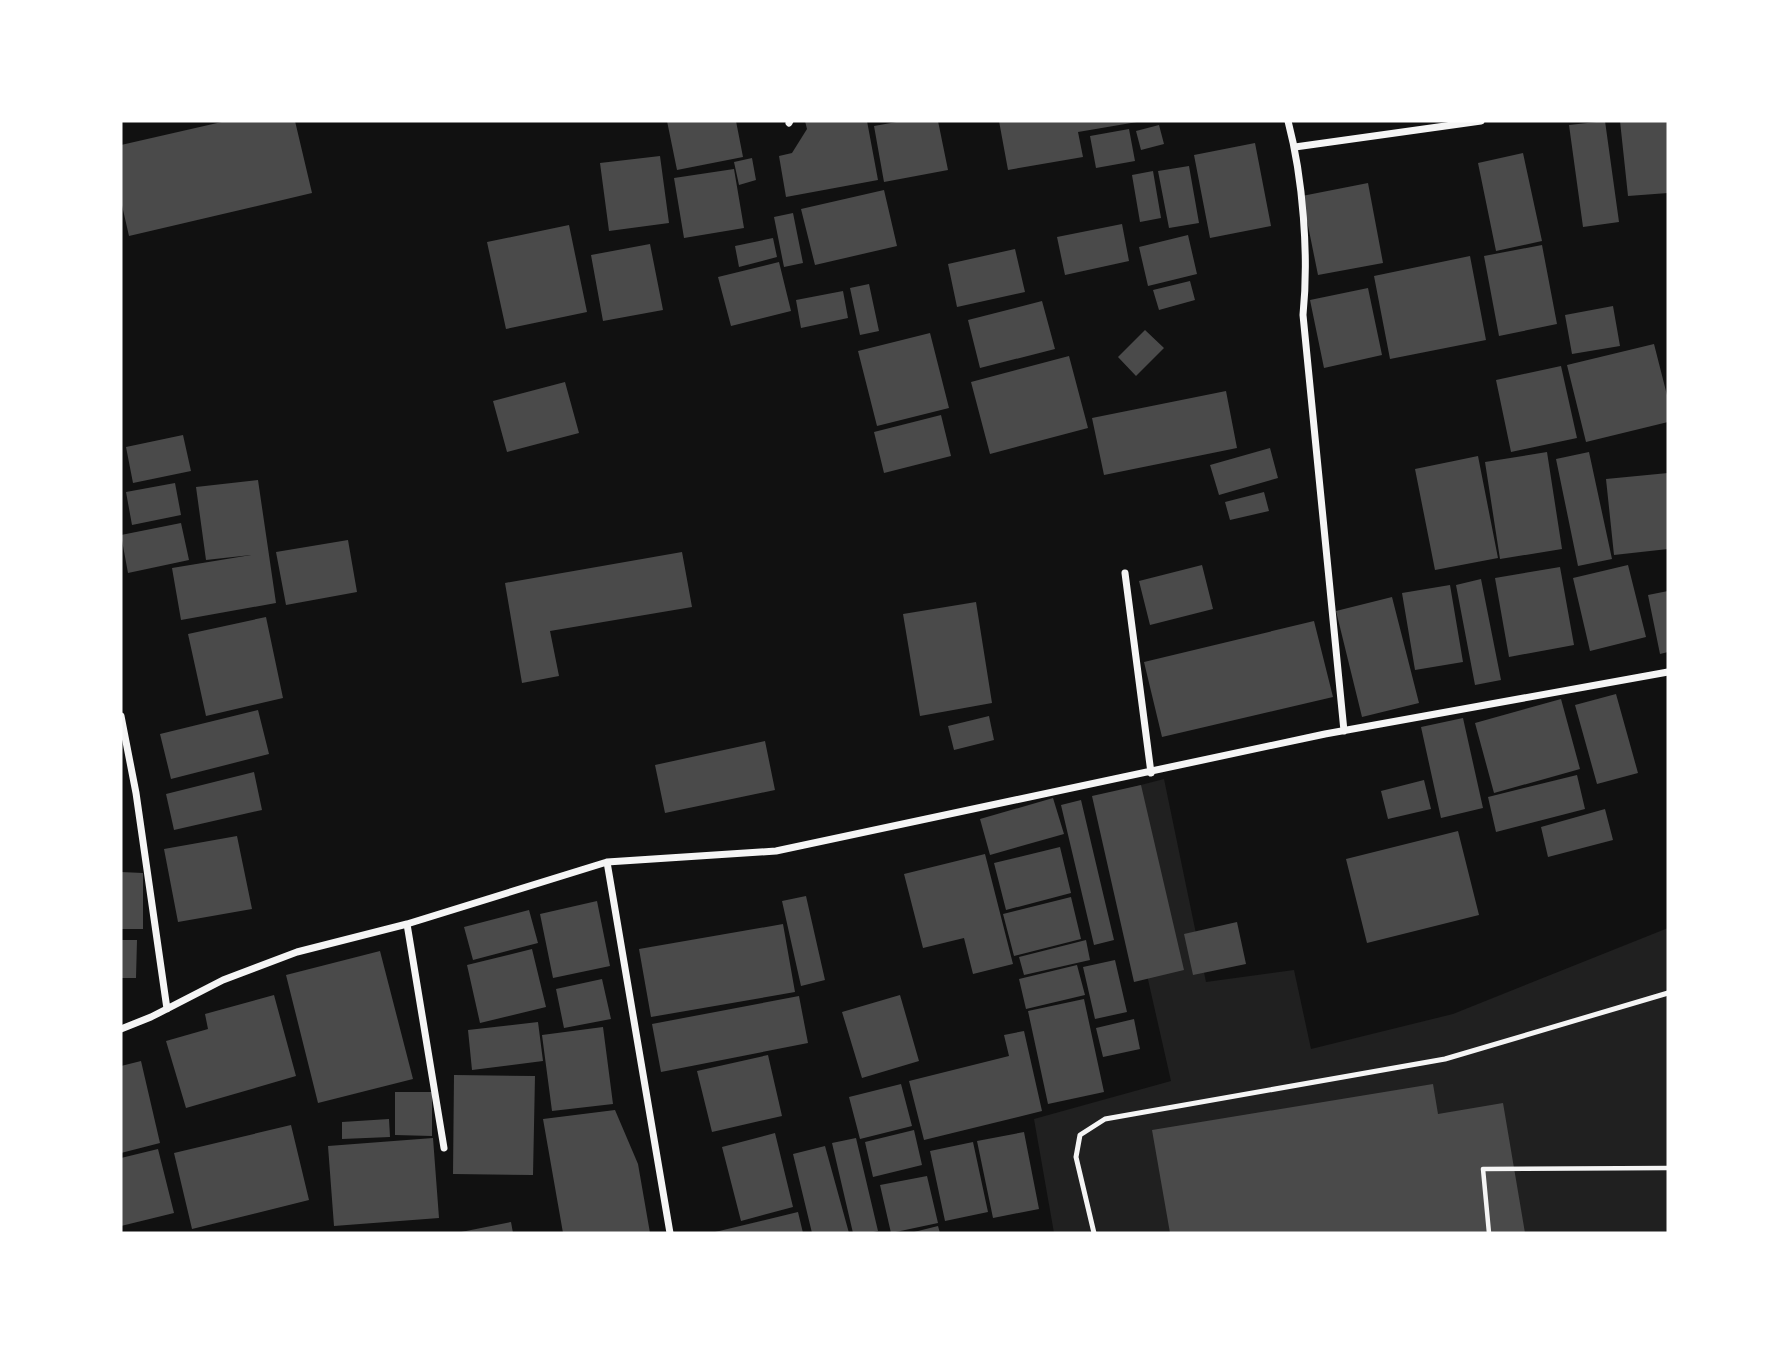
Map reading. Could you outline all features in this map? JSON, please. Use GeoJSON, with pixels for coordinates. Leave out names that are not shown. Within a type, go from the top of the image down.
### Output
{"type":"FeatureCollection","features":[{"type":"Feature","properties":{"kind":"street"},"geometry":{"type":"LineString","coordinates":[[1288,121],[1295,147],[1306,286],[1303,315],[1344,731]]}},
{"type":"Feature","properties":{"kind":"street"},"geometry":{"type":"LineString","coordinates":[[1295,147],[1481,121]]}},
{"type":"Feature","properties":{"kind":"street"},"geometry":{"type":"LineString","coordinates":[[1125,573],[1152,773]]}},
{"type":"Feature","properties":{"kind":"street"},"geometry":{"type":"LineString","coordinates":[[121,1029],[223,980],[297,952],[407,923],[607,862],[776,851],[1344,731],[1668,672]]}},
{"type":"Feature","properties":{"kind":"street"},"geometry":{"type":"LineString","coordinates":[[121,716],[136,793],[167,1009]]}},
{"type":"Feature","properties":{"kind":"street"},"geometry":{"type":"LineString","coordinates":[[607,862],[670,1233]]}},
{"type":"Feature","properties":{"kind":"street"},"geometry":{"type":"LineString","coordinates":[[407,923],[444,1147]]}},
{"type":"Feature","properties":{"kind":"lane"},"geometry":{"type":"LineString","coordinates":[[1094,1233],[1076,1157],[1080,1135],[1105,1119],[1445,1059],[1668,993]]}},
{"type":"Feature","properties":{"kind":"path"},"geometry":{"type":"LineString","coordinates":[[1489,1233],[1483,1169],[1668,1168]]}},
{"type":"Feature","properties":{"kind":"shaded area"},"geometry":{"type":"Polygon","coordinates":[[[1164,779],[1206,982],[1294,970],[1311,1049],[1453,1014],[1668,928],[1668,1233],[1054,1233],[1034,1119],[1171,1081],[1106,794],[1164,779]]]}},
{"type":"Feature","properties":{"kind":"building"},"geometry":{"type":"Polygon","coordinates":[[[226,121],[295,121],[312,193],[129,236],[121,201],[121,145],[226,121]]]}},
{"type":"Feature","properties":{"kind":"building"},"geometry":{"type":"Polygon","coordinates":[[[667,121],[736,121],[743,157],[677,170],[667,121]]]}},
{"type":"Feature","properties":{"kind":"building"},"geometry":{"type":"Polygon","coordinates":[[[805,121],[867,121],[878,180],[786,197],[779,156],[792,153],[807,129],[805,121]]]}},
{"type":"Feature","properties":{"kind":"building"},"geometry":{"type":"Polygon","coordinates":[[[902,121],[938,121],[948,170],[884,182],[874,126],[902,121]]]}},
{"type":"Feature","properties":{"kind":"building"},"geometry":{"type":"Polygon","coordinates":[[[999,121],[1137,122],[1078,132],[1083,157],[1008,170],[999,121]]]}},
{"type":"Feature","properties":{"kind":"building"},"geometry":{"type":"Polygon","coordinates":[[[1605,121],[1619,222],[1583,227],[1569,125],[1605,121]]]}},
{"type":"Feature","properties":{"kind":"building"},"geometry":{"type":"Polygon","coordinates":[[[1620,121],[1668,121],[1668,193],[1628,196],[1620,121]]]}},
{"type":"Feature","properties":{"kind":"building"},"geometry":{"type":"Polygon","coordinates":[[[1159,125],[1164,144],[1141,150],[1136,131],[1159,125]]]}},
{"type":"Feature","properties":{"kind":"building"},"geometry":{"type":"Polygon","coordinates":[[[1129,129],[1135,161],[1096,168],[1090,136],[1129,129]]]}},
{"type":"Feature","properties":{"kind":"building"},"geometry":{"type":"Polygon","coordinates":[[[1255,143],[1271,226],[1210,238],[1194,155],[1255,143]]]}},
{"type":"Feature","properties":{"kind":"building"},"geometry":{"type":"Polygon","coordinates":[[[1523,153],[1542,241],[1496,251],[1478,163],[1523,153]]]}},
{"type":"Feature","properties":{"kind":"building"},"geometry":{"type":"Polygon","coordinates":[[[660,156],[669,223],[609,231],[600,163],[660,156]]]}},
{"type":"Feature","properties":{"kind":"building"},"geometry":{"type":"Polygon","coordinates":[[[752,158],[756,180],[739,185],[734,162],[752,158]]]}},
{"type":"Feature","properties":{"kind":"building"},"geometry":{"type":"Polygon","coordinates":[[[1189,166],[1199,223],[1169,228],[1158,171],[1189,166]]]}},
{"type":"Feature","properties":{"kind":"building"},"geometry":{"type":"Polygon","coordinates":[[[734,169],[744,228],[684,238],[674,178],[734,169]]]}},
{"type":"Feature","properties":{"kind":"building"},"geometry":{"type":"Polygon","coordinates":[[[1153,171],[1161,218],[1140,222],[1132,175],[1153,171]]]}},
{"type":"Feature","properties":{"kind":"building"},"geometry":{"type":"Polygon","coordinates":[[[1368,183],[1383,263],[1318,275],[1302,196],[1368,183]]]}},
{"type":"Feature","properties":{"kind":"building"},"geometry":{"type":"Polygon","coordinates":[[[884,190],[897,246],[815,265],[801,209],[884,190]]]}},
{"type":"Feature","properties":{"kind":"building"},"geometry":{"type":"Polygon","coordinates":[[[793,213],[803,263],[784,267],[774,217],[793,213]]]}},
{"type":"Feature","properties":{"kind":"building"},"geometry":{"type":"Polygon","coordinates":[[[1122,224],[1129,261],[1065,275],[1057,237],[1122,224]]]}},
{"type":"Feature","properties":{"kind":"building"},"geometry":{"type":"Polygon","coordinates":[[[569,225],[587,312],[506,329],[487,242],[569,225]]]}},
{"type":"Feature","properties":{"kind":"building"},"geometry":{"type":"Polygon","coordinates":[[[1188,235],[1197,274],[1148,286],[1139,247],[1188,235]]]}},
{"type":"Feature","properties":{"kind":"building"},"geometry":{"type":"Polygon","coordinates":[[[773,238],[777,257],[739,267],[735,246],[773,238]]]}},
{"type":"Feature","properties":{"kind":"building"},"geometry":{"type":"Polygon","coordinates":[[[650,244],[663,310],[603,321],[591,255],[650,244]]]}},
{"type":"Feature","properties":{"kind":"building"},"geometry":{"type":"Polygon","coordinates":[[[1542,245],[1557,324],[1499,336],[1484,256],[1542,245]]]}},
{"type":"Feature","properties":{"kind":"building"},"geometry":{"type":"Polygon","coordinates":[[[1015,249],[1025,292],[957,307],[948,264],[1015,249]]]}},
{"type":"Feature","properties":{"kind":"building"},"geometry":{"type":"Polygon","coordinates":[[[1470,256],[1486,340],[1390,359],[1374,276],[1470,256]]]}},
{"type":"Feature","properties":{"kind":"building"},"geometry":{"type":"Polygon","coordinates":[[[779,262],[791,311],[731,326],[718,277],[779,262]]]}},
{"type":"Feature","properties":{"kind":"building"},"geometry":{"type":"Polygon","coordinates":[[[1190,281],[1195,300],[1159,310],[1153,290],[1190,281]]]}},
{"type":"Feature","properties":{"kind":"building"},"geometry":{"type":"Polygon","coordinates":[[[869,284],[879,331],[860,335],[850,288],[869,284]]]}},
{"type":"Feature","properties":{"kind":"building"},"geometry":{"type":"Polygon","coordinates":[[[1368,288],[1382,355],[1324,368],[1310,300],[1368,288]]]}},
{"type":"Feature","properties":{"kind":"building"},"geometry":{"type":"Polygon","coordinates":[[[843,291],[848,318],[801,328],[796,300],[843,291]]]}},
{"type":"Feature","properties":{"kind":"building"},"geometry":{"type":"Polygon","coordinates":[[[1042,301],[1055,349],[980,368],[968,320],[1042,301]]]}},
{"type":"Feature","properties":{"kind":"building"},"geometry":{"type":"Polygon","coordinates":[[[1613,306],[1620,346],[1572,354],[1565,315],[1613,306]]]}},
{"type":"Feature","properties":{"kind":"building"},"geometry":{"type":"Polygon","coordinates":[[[1145,330],[1164,348],[1136,376],[1118,357],[1145,330]]]}},
{"type":"Feature","properties":{"kind":"building"},"geometry":{"type":"Polygon","coordinates":[[[930,333],[949,408],[877,426],[858,351],[930,333]]]}},
{"type":"Feature","properties":{"kind":"building"},"geometry":{"type":"Polygon","coordinates":[[[1654,344],[1668,399],[1668,422],[1586,442],[1567,365],[1654,344]]]}},
{"type":"Feature","properties":{"kind":"building"},"geometry":{"type":"Polygon","coordinates":[[[1069,356],[1088,428],[990,454],[971,382],[1069,356]]]}},
{"type":"Feature","properties":{"kind":"building"},"geometry":{"type":"Polygon","coordinates":[[[1561,366],[1577,438],[1511,452],[1496,380],[1561,366]]]}},
{"type":"Feature","properties":{"kind":"building"},"geometry":{"type":"Polygon","coordinates":[[[565,382],[579,433],[507,452],[493,401],[565,382]]]}},
{"type":"Feature","properties":{"kind":"building"},"geometry":{"type":"Polygon","coordinates":[[[1226,391],[1237,448],[1104,475],[1092,418],[1226,391]]]}},
{"type":"Feature","properties":{"kind":"building"},"geometry":{"type":"Polygon","coordinates":[[[941,415],[951,456],[884,473],[874,432],[941,415]]]}},
{"type":"Feature","properties":{"kind":"building"},"geometry":{"type":"Polygon","coordinates":[[[183,435],[191,471],[133,483],[126,447],[183,435]]]}},
{"type":"Feature","properties":{"kind":"building"},"geometry":{"type":"Polygon","coordinates":[[[1270,448],[1278,478],[1219,495],[1210,465],[1270,448]]]}},
{"type":"Feature","properties":{"kind":"building"},"geometry":{"type":"Polygon","coordinates":[[[1547,452],[1562,549],[1500,559],[1485,462],[1547,452]]]}},
{"type":"Feature","properties":{"kind":"building"},"geometry":{"type":"Polygon","coordinates":[[[1589,452],[1612,559],[1578,566],[1556,459],[1589,452]]]}},
{"type":"Feature","properties":{"kind":"building"},"geometry":{"type":"Polygon","coordinates":[[[1478,456],[1498,558],[1435,570],[1415,469],[1478,456]]]}},
{"type":"Feature","properties":{"kind":"building"},"geometry":{"type":"Polygon","coordinates":[[[1668,473],[1668,549],[1614,555],[1606,479],[1668,473]]]}},
{"type":"Feature","properties":{"kind":"building"},"geometry":{"type":"Polygon","coordinates":[[[258,480],[276,603],[181,620],[172,568],[251,555],[206,560],[196,487],[258,480]]]}},
{"type":"Feature","properties":{"kind":"building"},"geometry":{"type":"Polygon","coordinates":[[[175,483],[181,515],[132,525],[126,492],[175,483]]]}},
{"type":"Feature","properties":{"kind":"building"},"geometry":{"type":"Polygon","coordinates":[[[1264,492],[1269,511],[1230,520],[1225,502],[1264,492]]]}},
{"type":"Feature","properties":{"kind":"building"},"geometry":{"type":"Polygon","coordinates":[[[181,523],[189,560],[128,573],[121,535],[181,523]]]}},
{"type":"Feature","properties":{"kind":"building"},"geometry":{"type":"Polygon","coordinates":[[[348,540],[357,592],[286,605],[276,552],[348,540]]]}},
{"type":"Feature","properties":{"kind":"building"},"geometry":{"type":"Polygon","coordinates":[[[682,552],[692,607],[550,631],[559,676],[522,683],[505,583],[682,552]]]}},
{"type":"Feature","properties":{"kind":"building"},"geometry":{"type":"Polygon","coordinates":[[[1202,565],[1213,609],[1150,625],[1139,581],[1202,565]]]}},
{"type":"Feature","properties":{"kind":"building"},"geometry":{"type":"Polygon","coordinates":[[[1628,565],[1646,637],[1590,651],[1573,578],[1628,565]]]}},
{"type":"Feature","properties":{"kind":"building"},"geometry":{"type":"Polygon","coordinates":[[[1560,567],[1574,645],[1509,657],[1495,578],[1560,567]]]}},
{"type":"Feature","properties":{"kind":"building"},"geometry":{"type":"Polygon","coordinates":[[[1481,579],[1501,680],[1475,685],[1456,585],[1481,579]]]}},
{"type":"Feature","properties":{"kind":"building"},"geometry":{"type":"Polygon","coordinates":[[[1450,585],[1463,662],[1415,670],[1402,593],[1450,585]]]}},
{"type":"Feature","properties":{"kind":"building"},"geometry":{"type":"Polygon","coordinates":[[[1668,591],[1668,652],[1660,654],[1648,595],[1668,591]]]}},
{"type":"Feature","properties":{"kind":"building"},"geometry":{"type":"Polygon","coordinates":[[[1392,597],[1419,703],[1362,717],[1336,611],[1392,597]]]}},
{"type":"Feature","properties":{"kind":"building"},"geometry":{"type":"Polygon","coordinates":[[[976,602],[992,703],[920,716],[903,614],[976,602]]]}},
{"type":"Feature","properties":{"kind":"building"},"geometry":{"type":"Polygon","coordinates":[[[266,617],[283,698],[206,716],[188,634],[266,617]]]}},
{"type":"Feature","properties":{"kind":"building"},"geometry":{"type":"Polygon","coordinates":[[[1314,621],[1333,697],[1162,737],[1144,662],[1314,621]]]}},
{"type":"Feature","properties":{"kind":"building"},"geometry":{"type":"Polygon","coordinates":[[[1616,694],[1638,773],[1597,784],[1575,705],[1616,694]]]}},
{"type":"Feature","properties":{"kind":"building"},"geometry":{"type":"Polygon","coordinates":[[[1561,699],[1580,769],[1494,793],[1475,723],[1561,699]]]}},
{"type":"Feature","properties":{"kind":"building"},"geometry":{"type":"Polygon","coordinates":[[[258,710],[269,754],[171,779],[160,734],[258,710]]]}},
{"type":"Feature","properties":{"kind":"building"},"geometry":{"type":"Polygon","coordinates":[[[989,716],[994,740],[954,750],[948,726],[989,716]]]}},
{"type":"Feature","properties":{"kind":"building"},"geometry":{"type":"Polygon","coordinates":[[[1463,718],[1483,808],[1441,818],[1421,727],[1463,718]]]}},
{"type":"Feature","properties":{"kind":"building"},"geometry":{"type":"Polygon","coordinates":[[[765,741],[775,790],[665,813],[655,765],[765,741]]]}},
{"type":"Feature","properties":{"kind":"building"},"geometry":{"type":"Polygon","coordinates":[[[254,772],[262,810],[174,830],[166,794],[254,772]]]}},
{"type":"Feature","properties":{"kind":"building"},"geometry":{"type":"Polygon","coordinates":[[[1577,775],[1585,809],[1496,832],[1488,797],[1577,775]]]}},
{"type":"Feature","properties":{"kind":"building"},"geometry":{"type":"Polygon","coordinates":[[[1424,780],[1431,809],[1388,819],[1381,791],[1424,780]]]}},
{"type":"Feature","properties":{"kind":"building"},"geometry":{"type":"Polygon","coordinates":[[[1141,785],[1184,970],[1134,982],[1092,796],[1141,785]]]}},
{"type":"Feature","properties":{"kind":"building"},"geometry":{"type":"Polygon","coordinates":[[[1053,798],[1064,834],[990,855],[980,819],[1053,798]]]}},
{"type":"Feature","properties":{"kind":"building"},"geometry":{"type":"Polygon","coordinates":[[[1081,800],[1114,940],[1094,945],[1061,805],[1081,800]]]}},
{"type":"Feature","properties":{"kind":"building"},"geometry":{"type":"Polygon","coordinates":[[[1605,809],[1613,840],[1548,857],[1541,827],[1605,809]]]}},
{"type":"Feature","properties":{"kind":"building"},"geometry":{"type":"Polygon","coordinates":[[[1458,831],[1479,915],[1367,943],[1346,859],[1458,831]]]}},
{"type":"Feature","properties":{"kind":"building"},"geometry":{"type":"Polygon","coordinates":[[[237,836],[252,909],[178,922],[164,849],[237,836]]]}},
{"type":"Feature","properties":{"kind":"building"},"geometry":{"type":"Polygon","coordinates":[[[1060,847],[1071,893],[1006,910],[994,863],[1060,847]]]}},
{"type":"Feature","properties":{"kind":"building"},"geometry":{"type":"Polygon","coordinates":[[[985,854],[1013,964],[973,974],[964,938],[923,948],[904,874],[985,854]]]}},
{"type":"Feature","properties":{"kind":"building"},"geometry":{"type":"Polygon","coordinates":[[[121,872],[143,873],[143,929],[121,929],[121,872]]]}},
{"type":"Feature","properties":{"kind":"building"},"geometry":{"type":"Polygon","coordinates":[[[806,896],[825,980],[801,986],[782,901],[806,896]]]}},
{"type":"Feature","properties":{"kind":"building"},"geometry":{"type":"Polygon","coordinates":[[[1071,897],[1081,939],[1014,956],[1003,914],[1071,897]]]}},
{"type":"Feature","properties":{"kind":"building"},"geometry":{"type":"Polygon","coordinates":[[[597,901],[610,966],[553,978],[540,914],[597,901]]]}},
{"type":"Feature","properties":{"kind":"building"},"geometry":{"type":"Polygon","coordinates":[[[529,910],[538,943],[473,960],[464,927],[529,910]]]}},
{"type":"Feature","properties":{"kind":"building"},"geometry":{"type":"Polygon","coordinates":[[[1237,922],[1246,964],[1193,975],[1184,934],[1237,922]]]}},
{"type":"Feature","properties":{"kind":"building"},"geometry":{"type":"Polygon","coordinates":[[[783,924],[795,992],[651,1017],[639,949],[783,924]]]}},
{"type":"Feature","properties":{"kind":"building"},"geometry":{"type":"Polygon","coordinates":[[[121,940],[137,940],[136,978],[121,978],[121,940]]]}},
{"type":"Feature","properties":{"kind":"building"},"geometry":{"type":"Polygon","coordinates":[[[1086,940],[1090,960],[1024,975],[1019,957],[1086,940]]]}},
{"type":"Feature","properties":{"kind":"building"},"geometry":{"type":"Polygon","coordinates":[[[532,949],[546,1007],[480,1023],[467,965],[532,949]]]}},
{"type":"Feature","properties":{"kind":"building"},"geometry":{"type":"Polygon","coordinates":[[[380,951],[413,1079],[318,1103],[286,975],[380,951]]]}},
{"type":"Feature","properties":{"kind":"building"},"geometry":{"type":"Polygon","coordinates":[[[1115,960],[1127,1012],[1095,1019],[1083,967],[1115,960]]]}},
{"type":"Feature","properties":{"kind":"building"},"geometry":{"type":"Polygon","coordinates":[[[1077,965],[1085,995],[1026,1009],[1019,979],[1077,965]]]}},
{"type":"Feature","properties":{"kind":"building"},"geometry":{"type":"Polygon","coordinates":[[[602,979],[611,1019],[564,1028],[556,989],[602,979]]]}},
{"type":"Feature","properties":{"kind":"building"},"geometry":{"type":"Polygon","coordinates":[[[274,995],[296,1076],[186,1108],[166,1041],[208,1029],[205,1014],[274,995]]]}},
{"type":"Feature","properties":{"kind":"building"},"geometry":{"type":"Polygon","coordinates":[[[900,995],[919,1061],[862,1078],[842,1012],[900,995]]]}},
{"type":"Feature","properties":{"kind":"building"},"geometry":{"type":"Polygon","coordinates":[[[799,996],[808,1043],[661,1072],[652,1024],[799,996]]]}},
{"type":"Feature","properties":{"kind":"building"},"geometry":{"type":"Polygon","coordinates":[[[1084,999],[1104,1092],[1048,1104],[1028,1011],[1084,999]]]}},
{"type":"Feature","properties":{"kind":"building"},"geometry":{"type":"Polygon","coordinates":[[[1134,1019],[1140,1049],[1103,1057],[1096,1028],[1134,1019]]]}},
{"type":"Feature","properties":{"kind":"building"},"geometry":{"type":"Polygon","coordinates":[[[538,1022],[543,1061],[472,1070],[468,1030],[538,1022]]]}},
{"type":"Feature","properties":{"kind":"building"},"geometry":{"type":"Polygon","coordinates":[[[603,1027],[613,1104],[552,1111],[542,1035],[603,1027]]]}},
{"type":"Feature","properties":{"kind":"building"},"geometry":{"type":"Polygon","coordinates":[[[1024,1031],[1042,1111],[924,1140],[909,1081],[1009,1056],[1004,1035],[1024,1031]]]}},
{"type":"Feature","properties":{"kind":"building"},"geometry":{"type":"Polygon","coordinates":[[[768,1055],[782,1116],[712,1132],[697,1071],[768,1055]]]}},
{"type":"Feature","properties":{"kind":"building"},"geometry":{"type":"Polygon","coordinates":[[[141,1061],[160,1143],[121,1153],[121,1066],[141,1061]]]}},
{"type":"Feature","properties":{"kind":"building"},"geometry":{"type":"Polygon","coordinates":[[[454,1075],[535,1076],[533,1175],[453,1174],[454,1075]]]}},
{"type":"Feature","properties":{"kind":"building"},"geometry":{"type":"Polygon","coordinates":[[[901,1084],[912,1126],[860,1139],[849,1097],[901,1084]]]}},
{"type":"Feature","properties":{"kind":"building"},"geometry":{"type":"Polygon","coordinates":[[[1433,1084],[1438,1114],[1503,1103],[1525,1233],[1170,1233],[1152,1130],[1433,1084]]]}},
{"type":"Feature","properties":{"kind":"building"},"geometry":{"type":"Polygon","coordinates":[[[395,1092],[432,1092],[432,1136],[395,1135],[395,1092]]]}},
{"type":"Feature","properties":{"kind":"building"},"geometry":{"type":"Polygon","coordinates":[[[615,1110],[638,1164],[650,1233],[563,1233],[543,1119],[615,1110]]]}},
{"type":"Feature","properties":{"kind":"building"},"geometry":{"type":"Polygon","coordinates":[[[389,1119],[390,1137],[342,1139],[342,1122],[389,1119]]]}},
{"type":"Feature","properties":{"kind":"building"},"geometry":{"type":"Polygon","coordinates":[[[291,1125],[309,1200],[192,1229],[174,1153],[291,1125]]]}},
{"type":"Feature","properties":{"kind":"building"},"geometry":{"type":"Polygon","coordinates":[[[914,1130],[922,1165],[873,1177],[865,1142],[914,1130]]]}},
{"type":"Feature","properties":{"kind":"building"},"geometry":{"type":"Polygon","coordinates":[[[1024,1132],[1039,1209],[993,1218],[977,1141],[1024,1132]]]}},
{"type":"Feature","properties":{"kind":"building"},"geometry":{"type":"Polygon","coordinates":[[[775,1133],[793,1207],[741,1221],[722,1147],[775,1133]]]}},
{"type":"Feature","properties":{"kind":"building"},"geometry":{"type":"Polygon","coordinates":[[[433,1138],[439,1218],[334,1226],[328,1146],[433,1138]]]}},
{"type":"Feature","properties":{"kind":"building"},"geometry":{"type":"Polygon","coordinates":[[[856,1138],[878,1231],[869,1233],[853,1233],[832,1143],[856,1138]]]}},
{"type":"Feature","properties":{"kind":"building"},"geometry":{"type":"Polygon","coordinates":[[[973,1142],[988,1212],[945,1221],[930,1151],[973,1142]]]}},
{"type":"Feature","properties":{"kind":"building"},"geometry":{"type":"Polygon","coordinates":[[[825,1146],[849,1233],[812,1233],[793,1154],[825,1146]]]}},
{"type":"Feature","properties":{"kind":"building"},"geometry":{"type":"Polygon","coordinates":[[[158,1149],[174,1213],[121,1226],[121,1158],[158,1149]]]}},
{"type":"Feature","properties":{"kind":"building"},"geometry":{"type":"Polygon","coordinates":[[[927,1176],[938,1223],[891,1233],[880,1185],[927,1176]]]}},
{"type":"Feature","properties":{"kind":"building"},"geometry":{"type":"Polygon","coordinates":[[[798,1212],[803,1233],[715,1233],[715,1232],[798,1212]]]}},
{"type":"Feature","properties":{"kind":"building"},"geometry":{"type":"Polygon","coordinates":[[[511,1222],[513,1233],[461,1233],[461,1232],[511,1222]]]}},
{"type":"Feature","properties":{"kind":"building"},"geometry":{"type":"Polygon","coordinates":[[[938,1226],[940,1233],[914,1233],[914,1232],[938,1226]]]}}]}
